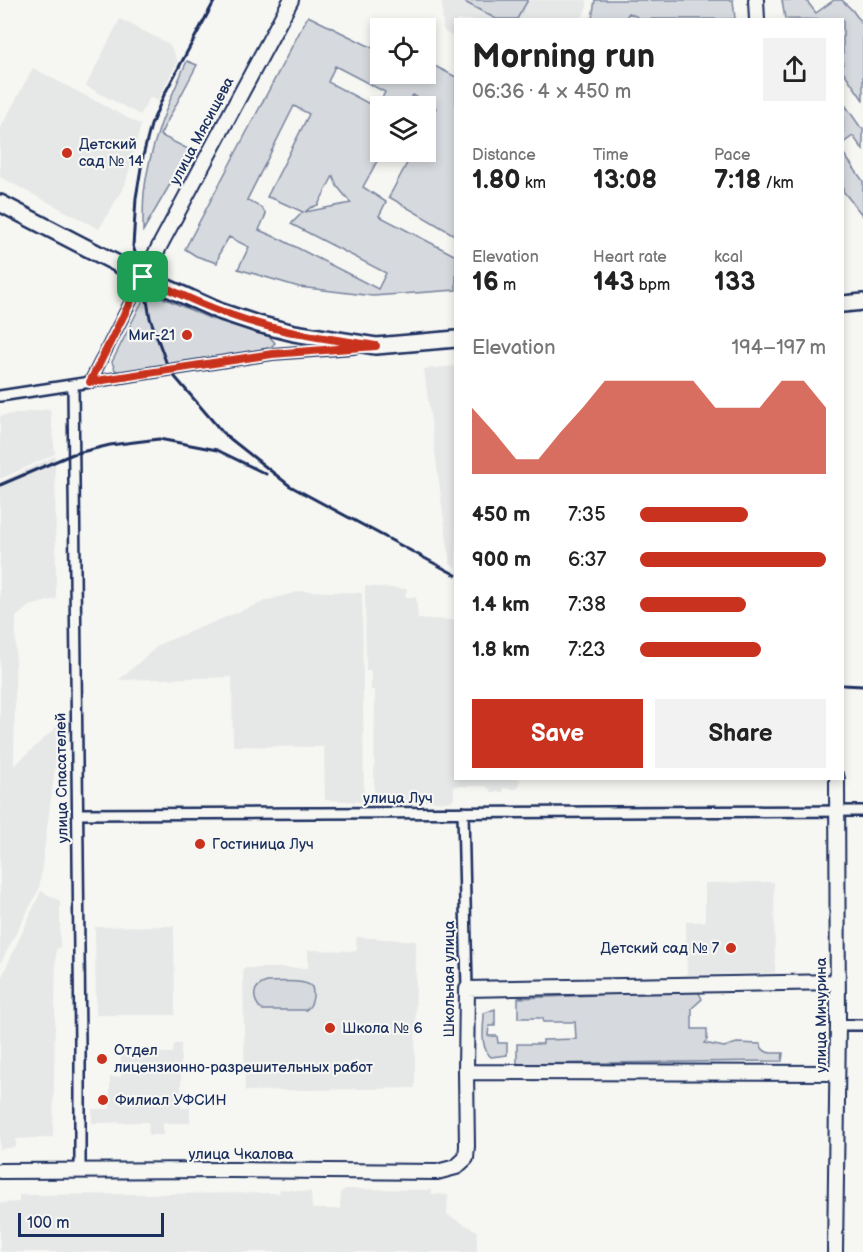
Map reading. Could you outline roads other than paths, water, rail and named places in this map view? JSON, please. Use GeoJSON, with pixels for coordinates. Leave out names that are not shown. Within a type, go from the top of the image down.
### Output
{"type":"FeatureCollection","features":[{"type":"Feature","properties":{"kind":"main road"},"geometry":{"type":"LineString","coordinates":[[0,203],[143,277],[219,311],[258,324],[294,333],[376,346],[454,339]]}},
{"type":"Feature","properties":{"kind":"main road"},"geometry":{"type":"LineString","coordinates":[[844,304],[863,302]]}},
{"type":"Feature","properties":{"kind":"street","name":"улица Мясищева"},"geometry":{"type":"LineString","coordinates":[[143,277],[291,0]]}},
{"type":"Feature","properties":{"kind":"street"},"geometry":{"type":"LineString","coordinates":[[756,0],[758,18]]}},
{"type":"Feature","properties":{"kind":"street"},"geometry":{"type":"LineString","coordinates":[[90,382],[143,277]]}},
{"type":"Feature","properties":{"kind":"street"},"geometry":{"type":"LineString","coordinates":[[0,396],[272,354],[376,346]]}},
{"type":"Feature","properties":{"kind":"street","name":"улица Спасателей"},"geometry":{"type":"LineString","coordinates":[[73,385],[80,1170]]}},
{"type":"Feature","properties":{"kind":"street","name":"улица Мичурина"},"geometry":{"type":"LineString","coordinates":[[835,1252],[838,1025],[837,780]]}},
{"type":"Feature","properties":{"kind":"street","name":"улица Луч"},"geometry":{"type":"LineString","coordinates":[[78,814],[863,811]]}},
{"type":"Feature","properties":{"kind":"street","name":"Школьная улица"},"geometry":{"type":"LineString","coordinates":[[463,813],[467,989],[467,1146]]}},
{"type":"Feature","properties":{"kind":"street"},"geometry":{"type":"LineString","coordinates":[[467,989],[837,982]]}},
{"type":"Feature","properties":{"kind":"street"},"geometry":{"type":"LineString","coordinates":[[838,1025],[863,1025]]}},
{"type":"Feature","properties":{"kind":"street"},"geometry":{"type":"LineString","coordinates":[[466,1072],[837,1073]]}},
{"type":"Feature","properties":{"kind":"street","name":"улица Чкалова"},"geometry":{"type":"LineString","coordinates":[[0,1172],[80,1170],[438,1172],[456,1167],[466,1158],[467,1146]]}},
{"type":"Feature","properties":{"kind":"railway"},"geometry":{"type":"LineString","coordinates":[[215,0],[164,95],[151,125],[136,198],[133,246],[143,277],[150,318],[169,370],[223,433],[290,486],[454,574]]}},
{"type":"Feature","properties":{"kind":"railway"},"geometry":{"type":"LineString","coordinates":[[0,485],[73,454],[110,445],[159,439],[217,450],[266,474]]}},
{"type":"Feature","properties":{"kind":"railway"},"geometry":{"type":"LineString","coordinates":[[844,685],[863,686]]}},
{"type":"Feature","properties":{"kind":"place","name":"Детский сад № 14"},"geometry":{"type":"Point","coordinates":[67,153]}},
{"type":"Feature","properties":{"kind":"place","name":"Миг-21"},"geometry":{"type":"Point","coordinates":[187,335]}},
{"type":"Feature","properties":{"kind":"place","name":"Гостиница Луч"},"geometry":{"type":"Point","coordinates":[200,844]}},
{"type":"Feature","properties":{"kind":"place","name":"Детский сад № 7"},"geometry":{"type":"Point","coordinates":[731,948]}},
{"type":"Feature","properties":{"kind":"place","name":"Школа № 6"},"geometry":{"type":"Point","coordinates":[330,1028]}},
{"type":"Feature","properties":{"kind":"place","name":"Отдел лицензионно-разрешительных работ"},"geometry":{"type":"Point","coordinates":[102,1059]}},
{"type":"Feature","properties":{"kind":"place","name":"Филиал УФСИН"},"geometry":{"type":"Point","coordinates":[103,1100]}}]}
